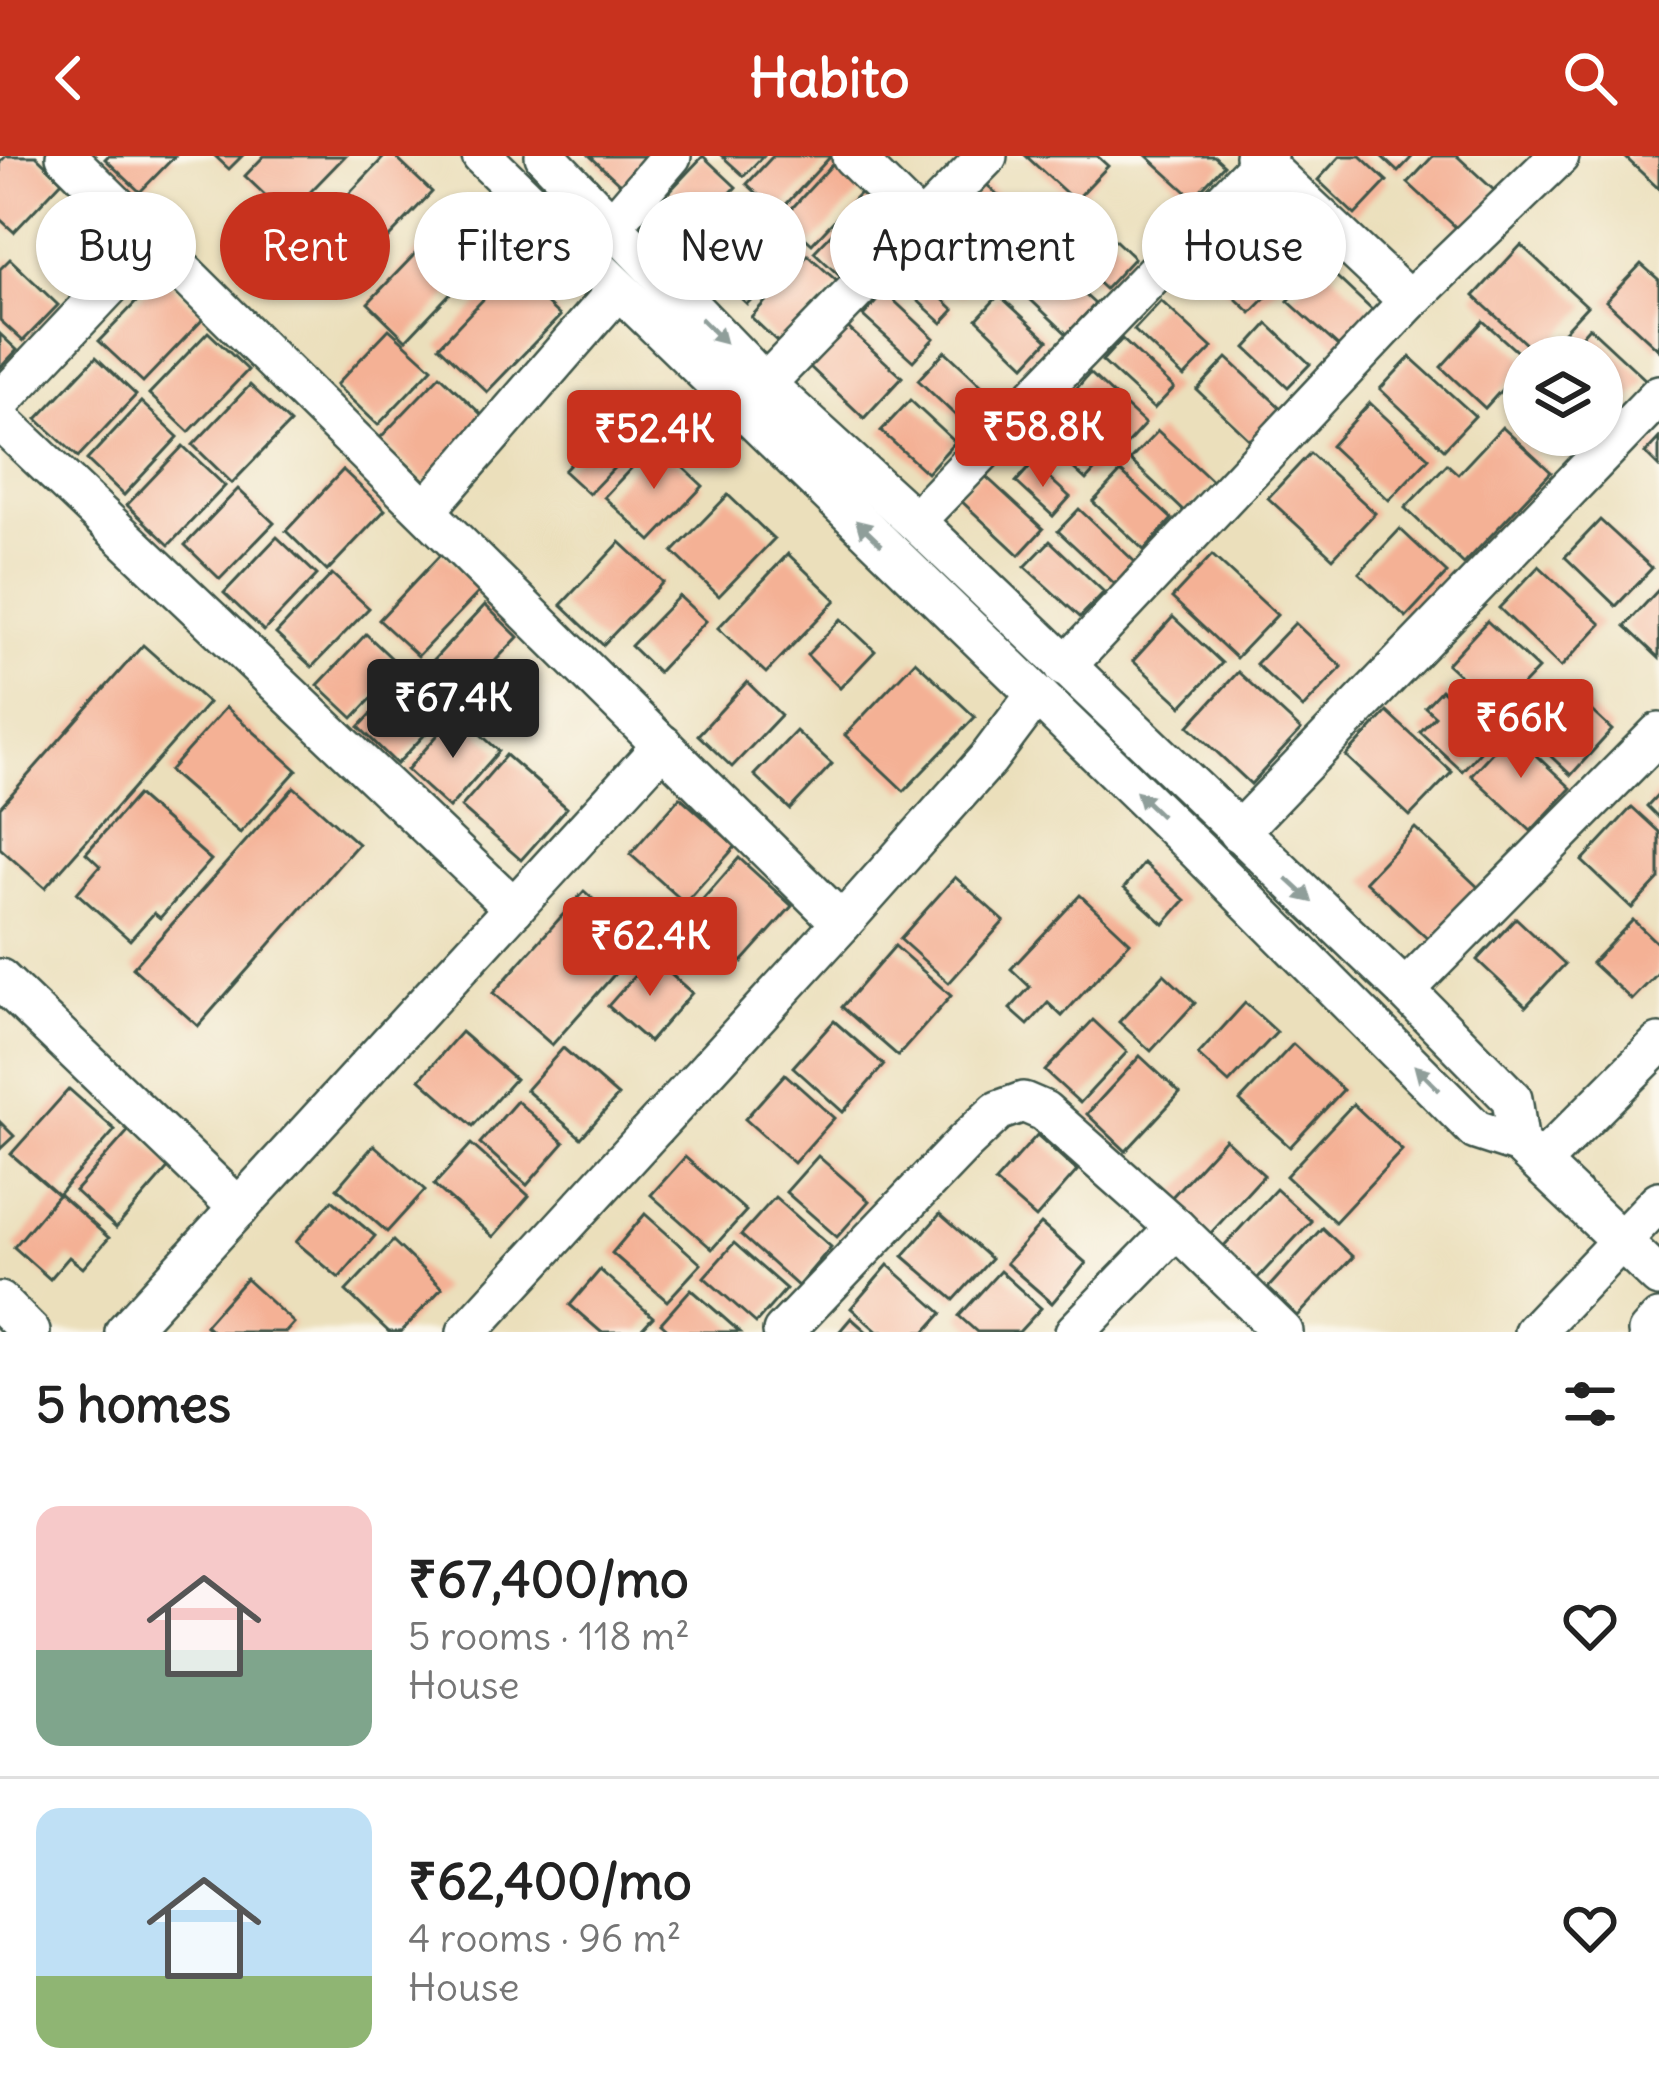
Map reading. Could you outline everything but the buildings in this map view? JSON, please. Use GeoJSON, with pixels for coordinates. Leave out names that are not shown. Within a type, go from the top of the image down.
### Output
{"type":"FeatureCollection","features":[{"type":"Feature","properties":{"kind":"street"},"geometry":{"type":"LineString","coordinates":[[66,156],[102,192]]}},
{"type":"Feature","properties":{"kind":"street"},"geometry":{"type":"LineString","coordinates":[[544,156],[581,192]]}},
{"type":"Feature","properties":{"kind":"street"},"geometry":{"type":"LineString","coordinates":[[671,156],[613,224],[765,384],[915,521],[1405,990],[1512,1099],[1530,1154]]}},
{"type":"Feature","properties":{"kind":"street"},"geometry":{"type":"LineString","coordinates":[[852,156],[889,192]]}},
{"type":"Feature","properties":{"kind":"street"},"geometry":{"type":"LineString","coordinates":[[950,192],[987,156]]}},
{"type":"Feature","properties":{"kind":"street"},"geometry":{"type":"LineString","coordinates":[[1065,667],[1409,301],[1558,156]]}},
{"type":"Feature","properties":{"kind":"street"},"geometry":{"type":"LineString","coordinates":[[915,521],[1261,158],[1409,301]]}},
{"type":"Feature","properties":{"kind":"street"},"geometry":{"type":"LineString","coordinates":[[498,161],[618,289],[1213,865],[1476,1130],[1530,1154],[1659,1276]]}},
{"type":"Feature","properties":{"kind":"street"},"geometry":{"type":"LineString","coordinates":[[196,284],[842,923]]}},
{"type":"Feature","properties":{"kind":"street"},"geometry":{"type":"LineString","coordinates":[[425,510],[618,289]]}},
{"type":"Feature","properties":{"kind":"street"},"geometry":{"type":"LineString","coordinates":[[0,402],[96,300]]}},
{"type":"Feature","properties":{"kind":"street"},"geometry":{"type":"LineString","coordinates":[[765,384],[845,300]]}},
{"type":"Feature","properties":{"kind":"street"},"geometry":{"type":"LineString","coordinates":[[1238,832],[1659,395]]}},
{"type":"Feature","properties":{"kind":"street"},"geometry":{"type":"LineString","coordinates":[[0,420],[514,908]]}},
{"type":"Feature","properties":{"kind":"street"},"geometry":{"type":"LineString","coordinates":[[979,641],[1007,611]]}},
{"type":"Feature","properties":{"kind":"street"},"geometry":{"type":"LineString","coordinates":[[467,1332],[842,923],[988,759],[1036,695]]}},
{"type":"Feature","properties":{"kind":"street"},"geometry":{"type":"LineString","coordinates":[[1405,990],[1659,733]]}},
{"type":"Feature","properties":{"kind":"street"},"geometry":{"type":"LineString","coordinates":[[125,1332],[663,745]]}},
{"type":"Feature","properties":{"kind":"street"},"geometry":{"type":"LineString","coordinates":[[0,979],[239,1208]]}},
{"type":"Feature","properties":{"kind":"street"},"geometry":{"type":"LineString","coordinates":[[1530,1154],[1659,1044]]}},
{"type":"Feature","properties":{"kind":"street"},"geometry":{"type":"LineString","coordinates":[[783,1332],[965,1142],[998,1111],[1023,1102],[1044,1111],[1176,1228],[1282,1332]]}},
{"type":"Feature","properties":{"kind":"street"},"geometry":{"type":"LineString","coordinates":[[1534,1332],[1659,1201]]}},
{"type":"Feature","properties":{"kind":"street"},"geometry":{"type":"LineString","coordinates":[[1076,1332],[1176,1228]]}},
{"type":"Feature","properties":{"kind":"street"},"geometry":{"type":"LineString","coordinates":[[0,1302],[30,1332]]}},
{"type":"Feature","properties":{"kind":"street"},"geometry":{"type":"LineString","coordinates":[[1648,1332],[1659,1320]]}}]}
